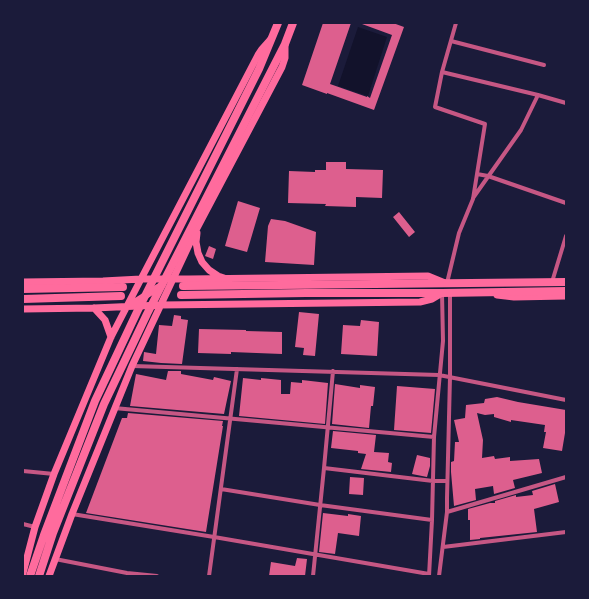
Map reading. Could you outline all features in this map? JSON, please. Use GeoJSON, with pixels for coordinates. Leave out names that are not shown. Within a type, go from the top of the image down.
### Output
{"type":"FeatureCollection","features":[{"type":"Feature","properties":{"kind":"main road"},"geometry":{"type":"LineString","coordinates":[[30,576],[95,401],[137,312],[259,69],[278,23]]}},
{"type":"Feature","properties":{"kind":"main road"},"geometry":{"type":"LineString","coordinates":[[40,575],[53,533],[104,404],[147,314],[285,44],[293,23]]}},
{"type":"Feature","properties":{"kind":"main road"},"geometry":{"type":"LineString","coordinates":[[23,573],[35,526],[54,474],[111,337],[258,55],[272,38]]}},
{"type":"Feature","properties":{"kind":"main road"},"geometry":{"type":"LineString","coordinates":[[49,576],[72,514],[132,366],[197,228],[282,67],[285,58],[285,44]]}},
{"type":"Feature","properties":{"kind":"main road"},"geometry":{"type":"LineString","coordinates":[[197,228],[196,242],[198,253],[202,262],[209,270],[218,276],[228,279]]}},
{"type":"Feature","properties":{"kind":"main road"},"geometry":{"type":"LineString","coordinates":[[23,282],[141,279],[428,276],[447,283]]}},
{"type":"Feature","properties":{"kind":"main road"},"geometry":{"type":"LineString","coordinates":[[141,279],[160,305]]}},
{"type":"Feature","properties":{"kind":"main road"},"geometry":{"type":"LineString","coordinates":[[127,307],[173,279]]}},
{"type":"Feature","properties":{"kind":"main road"},"geometry":{"type":"LineString","coordinates":[[183,286],[566,282]]}},
{"type":"Feature","properties":{"kind":"main road"},"geometry":{"type":"LineString","coordinates":[[23,289],[123,287]]}},
{"type":"Feature","properties":{"kind":"main road"},"geometry":{"type":"LineString","coordinates":[[181,295],[446,293],[566,290]]}},
{"type":"Feature","properties":{"kind":"main road"},"geometry":{"type":"LineString","coordinates":[[484,292],[514,297],[566,296]]}},
{"type":"Feature","properties":{"kind":"main road"},"geometry":{"type":"LineString","coordinates":[[23,309],[160,305],[420,302],[446,293]]}},
{"type":"Feature","properties":{"kind":"main road"},"geometry":{"type":"LineString","coordinates":[[23,299],[121,296]]}},
{"type":"Feature","properties":{"kind":"main road"},"geometry":{"type":"LineString","coordinates":[[94,308],[105,320],[111,337]]}},
{"type":"Feature","properties":{"kind":"street"},"geometry":{"type":"LineString","coordinates":[[456,23],[442,72],[435,107],[485,124],[473,199]]}},
{"type":"Feature","properties":{"kind":"street"},"geometry":{"type":"LineString","coordinates":[[451,41],[544,65]]}},
{"type":"Feature","properties":{"kind":"street"},"geometry":{"type":"LineString","coordinates":[[442,72],[566,103]]}},
{"type":"Feature","properties":{"kind":"street"},"geometry":{"type":"LineString","coordinates":[[447,283],[459,233],[473,199],[521,130],[538,95]]}},
{"type":"Feature","properties":{"kind":"street"},"geometry":{"type":"LineString","coordinates":[[477,174],[488,176],[566,203]]}},
{"type":"Feature","properties":{"kind":"street"},"geometry":{"type":"LineString","coordinates":[[552,282],[566,236]]}},
{"type":"Feature","properties":{"kind":"street"},"geometry":{"type":"LineString","coordinates":[[72,514],[214,537],[429,575],[434,481],[434,437],[446,293]]}},
{"type":"Feature","properties":{"kind":"street"},"geometry":{"type":"LineString","coordinates":[[439,576],[447,512],[448,480],[450,376],[446,293]]}},
{"type":"Feature","properties":{"kind":"street"},"geometry":{"type":"LineString","coordinates":[[132,366],[439,375],[566,400]]}},
{"type":"Feature","properties":{"kind":"street"},"geometry":{"type":"LineString","coordinates":[[209,576],[237,369]]}},
{"type":"Feature","properties":{"kind":"street"},"geometry":{"type":"LineString","coordinates":[[313,576],[333,371]]}},
{"type":"Feature","properties":{"kind":"street"},"geometry":{"type":"LineString","coordinates":[[114,408],[434,437]]}},
{"type":"Feature","properties":{"kind":"street"},"geometry":{"type":"LineString","coordinates":[[324,468],[434,481],[448,480]]}},
{"type":"Feature","properties":{"kind":"street"},"geometry":{"type":"LineString","coordinates":[[23,471],[54,474]]}},
{"type":"Feature","properties":{"kind":"street"},"geometry":{"type":"LineString","coordinates":[[447,512],[566,477]]}},
{"type":"Feature","properties":{"kind":"street"},"geometry":{"type":"LineString","coordinates":[[221,489],[320,505],[432,520]]}},
{"type":"Feature","properties":{"kind":"street"},"geometry":{"type":"LineString","coordinates":[[23,524],[35,526]]}},
{"type":"Feature","properties":{"kind":"street"},"geometry":{"type":"LineString","coordinates":[[442,547],[566,532]]}},
{"type":"Feature","properties":{"kind":"street"},"geometry":{"type":"LineString","coordinates":[[55,559],[126,574],[157,576]]}},
{"type":"Feature","properties":{"kind":"shaded area"},"geometry":{"type":"Polygon","coordinates":[[[358,27],[387,37],[368,96],[338,86],[358,27]]]}},
{"type":"Feature","properties":{"kind":"building"},"geometry":{"type":"Polygon","coordinates":[[[323,23],[351,23],[330,84],[370,98],[392,35],[362,23],[393,23],[404,27],[374,110],[302,85],[323,23]]]}},
{"type":"Feature","properties":{"kind":"building"},"geometry":{"type":"Polygon","coordinates":[[[326,162],[346,162],[346,169],[383,170],[382,198],[356,197],[356,207],[325,206],[326,204],[288,203],[289,171],[315,172],[315,170],[326,170],[326,162]]]}},
{"type":"Feature","properties":{"kind":"building"},"geometry":{"type":"Polygon","coordinates":[[[238,201],[260,208],[247,252],[225,246],[238,201]]]}},
{"type":"Feature","properties":{"kind":"building"},"geometry":{"type":"Polygon","coordinates":[[[399,212],[415,232],[409,237],[393,217],[399,212]]]}},
{"type":"Feature","properties":{"kind":"building"},"geometry":{"type":"Polygon","coordinates":[[[271,219],[285,221],[316,232],[314,265],[265,262],[268,226],[271,219]]]}},
{"type":"Feature","properties":{"kind":"building"},"geometry":{"type":"Polygon","coordinates":[[[209,246],[216,249],[213,259],[205,256],[209,246]]]}},
{"type":"Feature","properties":{"kind":"building"},"geometry":{"type":"Polygon","coordinates":[[[299,312],[319,314],[315,356],[303,355],[304,348],[295,347],[299,312]]]}},
{"type":"Feature","properties":{"kind":"building"},"geometry":{"type":"Polygon","coordinates":[[[174,315],[181,316],[181,319],[188,320],[182,364],[143,361],[144,352],[156,354],[159,325],[172,326],[174,315]]]}},
{"type":"Feature","properties":{"kind":"building"},"geometry":{"type":"Polygon","coordinates":[[[361,320],[379,322],[377,356],[341,354],[343,325],[360,326],[361,320]]]}},
{"type":"Feature","properties":{"kind":"building"},"geometry":{"type":"Polygon","coordinates":[[[199,329],[282,332],[282,354],[231,352],[231,354],[198,353],[199,329]]]}},
{"type":"Feature","properties":{"kind":"building"},"geometry":{"type":"Polygon","coordinates":[[[168,371],[181,371],[181,374],[213,380],[214,377],[231,381],[224,414],[130,406],[136,374],[166,380],[168,371]]]}},
{"type":"Feature","properties":{"kind":"building"},"geometry":{"type":"Polygon","coordinates":[[[243,378],[281,380],[281,394],[290,394],[291,382],[302,383],[302,380],[328,383],[325,424],[239,416],[243,378]]]}},
{"type":"Feature","properties":{"kind":"building"},"geometry":{"type":"Polygon","coordinates":[[[335,384],[360,388],[360,385],[375,387],[373,406],[371,406],[369,428],[332,424],[335,384]]]}},
{"type":"Feature","properties":{"kind":"building"},"geometry":{"type":"Polygon","coordinates":[[[397,386],[435,389],[431,433],[394,430],[397,386]]]}},
{"type":"Feature","properties":{"kind":"building"},"geometry":{"type":"Polygon","coordinates":[[[497,397],[566,410],[566,433],[562,451],[543,448],[546,432],[544,432],[545,425],[511,420],[511,422],[494,417],[494,414],[485,415],[477,413],[483,440],[482,458],[494,456],[495,459],[510,457],[510,461],[539,459],[542,473],[513,480],[515,488],[494,494],[493,486],[475,489],[476,500],[454,506],[451,462],[454,461],[455,442],[459,442],[454,420],[465,418],[466,405],[484,403],[485,399],[497,397]]]}},
{"type":"Feature","properties":{"kind":"building"},"geometry":{"type":"Polygon","coordinates":[[[128,413],[223,421],[206,532],[86,513],[122,418],[127,418],[128,413]]]}},
{"type":"Feature","properties":{"kind":"building"},"geometry":{"type":"Polygon","coordinates":[[[333,431],[376,435],[374,452],[389,453],[388,462],[392,463],[391,472],[361,469],[366,454],[358,453],[358,451],[331,448],[333,431]]]}},
{"type":"Feature","properties":{"kind":"building"},"geometry":{"type":"Polygon","coordinates":[[[417,455],[430,458],[430,466],[427,477],[412,474],[417,455]]]}},
{"type":"Feature","properties":{"kind":"building"},"geometry":{"type":"Polygon","coordinates":[[[350,477],[364,478],[363,495],[349,494],[350,477]]]}},
{"type":"Feature","properties":{"kind":"building"},"geometry":{"type":"Polygon","coordinates":[[[555,484],[559,502],[534,509],[537,532],[470,540],[470,520],[468,520],[468,509],[495,503],[495,501],[516,495],[516,497],[533,495],[532,491],[555,484]]]}},
{"type":"Feature","properties":{"kind":"building"},"geometry":{"type":"Polygon","coordinates":[[[323,513],[361,516],[359,536],[338,533],[335,554],[319,552],[323,513]]]}},
{"type":"Feature","properties":{"kind":"building"},"geometry":{"type":"Polygon","coordinates":[[[297,558],[307,559],[305,576],[269,576],[271,562],[295,566],[297,558]]]}}]}
